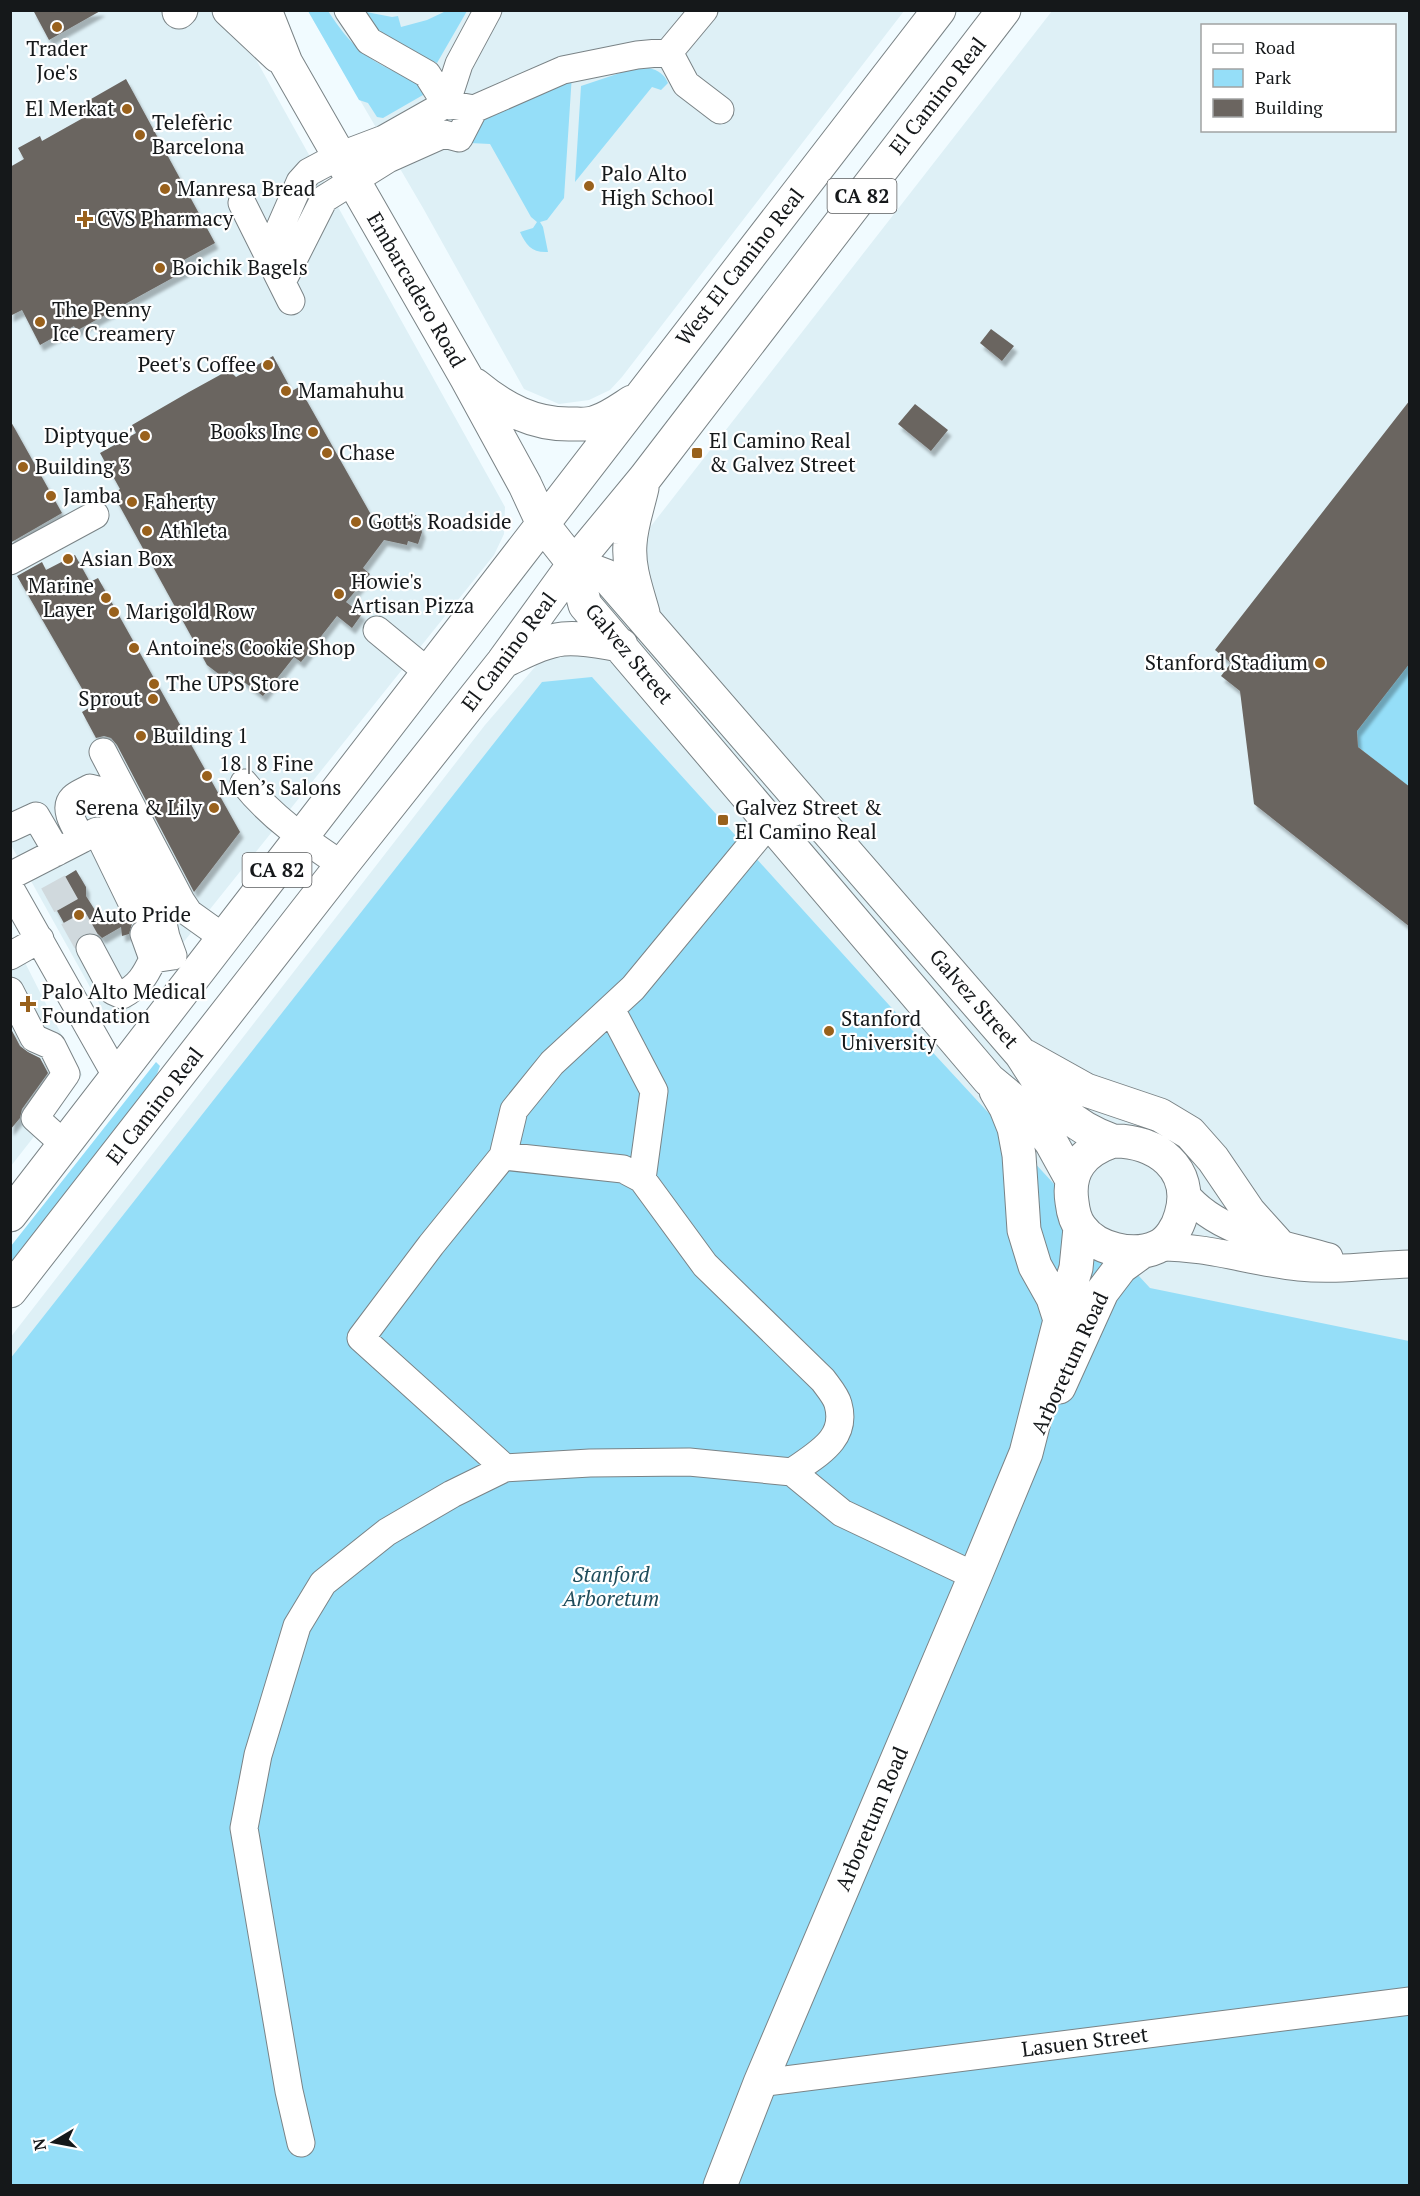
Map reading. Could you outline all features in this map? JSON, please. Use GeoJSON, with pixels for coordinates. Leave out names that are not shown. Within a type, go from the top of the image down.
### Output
{"type":"FeatureCollection","features":[{"type":"Feature","properties":{"kind":"main road"},"geometry":{"type":"LineString","coordinates":[[229,10],[286,63]]}},
{"type":"Feature","properties":{"kind":"main road","name":"Embarcadero Road"},"geometry":{"type":"LineString","coordinates":[[265,10],[286,63],[466,377],[525,485],[544,526],[574,564]]}},
{"type":"Feature","properties":{"kind":"main road","name":"West El Camino Real"},"geometry":{"type":"LineString","coordinates":[[544,526],[641,396],[939,10]]}},
{"type":"Feature","properties":{"kind":"main road","name":"El Camino Real"},"geometry":{"type":"LineString","coordinates":[[10,1291],[503,662],[574,564],[645,478],[1004,10]]}},
{"type":"Feature","properties":{"kind":"main road"},"geometry":{"type":"LineString","coordinates":[[466,377],[490,398],[517,414],[543,422],[594,423],[641,396]]}},
{"type":"Feature","properties":{"kind":"main road"},"geometry":{"type":"LineString","coordinates":[[645,478],[631,532],[630,552],[633,575],[645,621]]}},
{"type":"Feature","properties":{"kind":"main road","name":"CA 82"},"geometry":{"type":"LineString","coordinates":[[11,1213],[544,526]]}},
{"type":"Feature","properties":{"kind":"main road","name":"Galvez Street"},"geometry":{"type":"LineString","coordinates":[[574,564],[606,576],[1021,1054],[1052,1103],[1076,1124],[1113,1141]]}},
{"type":"Feature","properties":{"kind":"main road","name":"Galvez Street"},"geometry":{"type":"LineString","coordinates":[[574,564],[585,605],[989,1080],[1030,1114],[1051,1142],[1072,1180]]}},
{"type":"Feature","properties":{"kind":"main road"},"geometry":{"type":"LineString","coordinates":[[503,662],[561,639],[621,645]]}},
{"type":"Feature","properties":{"kind":"main road"},"geometry":{"type":"LineString","coordinates":[[1021,1054],[1086,1090],[1160,1115],[1190,1133],[1213,1159],[1249,1212],[1276,1242]]}},
{"type":"Feature","properties":{"kind":"main road"},"geometry":{"type":"LineString","coordinates":[[989,1080],[1006,1108],[1014,1128],[1019,1155],[1024,1230],[1035,1266],[1053,1298],[1060,1320]]}},
{"type":"Feature","properties":{"kind":"main road"},"geometry":{"type":"LineString","coordinates":[[1113,1141],[1136,1142],[1156,1150],[1166,1157],[1180,1178],[1185,1193],[1184,1206],[1175,1230],[1150,1249],[1119,1250],[1098,1243],[1080,1228],[1072,1206],[1072,1180],[1077,1166],[1097,1146],[1113,1141]]}},
{"type":"Feature","properties":{"kind":"main road","name":"Arboretum Road"},"geometry":{"type":"LineString","coordinates":[[720,2186],[760,2083],[1026,1453],[1060,1320],[1076,1268],[1080,1228]]}},
{"type":"Feature","properties":{"kind":"main road","name":"Arboretum Road"},"geometry":{"type":"LineString","coordinates":[[1026,1453],[1042,1428],[1102,1292],[1121,1267],[1150,1249]]}},
{"type":"Feature","properties":{"kind":"street"},"geometry":{"type":"LineString","coordinates":[[348,10],[369,41],[427,74],[446,104]]}},
{"type":"Feature","properties":{"kind":"street"},"geometry":{"type":"LineString","coordinates":[[446,104],[459,64],[488,10]]}},
{"type":"Feature","properties":{"kind":"street"},"geometry":{"type":"LineString","coordinates":[[242,203],[286,292],[324,200],[345,168],[384,139],[446,104],[474,109],[563,70],[637,55],[669,52],[704,10]]}},
{"type":"Feature","properties":{"kind":"street"},"geometry":{"type":"LineString","coordinates":[[669,52],[686,84],[720,110]]}},
{"type":"Feature","properties":{"kind":"street"},"geometry":{"type":"LineString","coordinates":[[268,255],[300,182],[309,172],[345,168],[388,159],[444,134],[459,138],[474,109]]}},
{"type":"Feature","properties":{"kind":"street"},"geometry":{"type":"LineString","coordinates":[[10,561],[95,514]]}},
{"type":"Feature","properties":{"kind":"street"},"geometry":{"type":"LineString","coordinates":[[377,630],[429,673]]}},
{"type":"Feature","properties":{"kind":"street"},"geometry":{"type":"LineString","coordinates":[[103,752],[185,907],[189,913],[224,938]]}},
{"type":"Feature","properties":{"kind":"street"},"geometry":{"type":"LineString","coordinates":[[244,783],[258,801],[302,838],[342,865]]}},
{"type":"Feature","properties":{"kind":"street"},"geometry":{"type":"LineString","coordinates":[[82,838],[70,817],[69,807],[73,798],[90,788],[104,795],[158,900],[173,956],[153,959]]}},
{"type":"Feature","properties":{"kind":"street"},"geometry":{"type":"LineString","coordinates":[[505,1468],[361,1338],[431,1245],[503,1156],[514,1110],[552,1064],[633,988],[770,822],[807,807]]}},
{"type":"Feature","properties":{"kind":"street"},"geometry":{"type":"LineString","coordinates":[[10,828],[36,816],[51,865]]}},
{"type":"Feature","properties":{"kind":"street"},"geometry":{"type":"LineString","coordinates":[[10,876],[51,865],[82,838],[97,831],[139,921],[153,959],[145,977],[136,988],[122,995],[113,991],[90,948]]}},
{"type":"Feature","properties":{"kind":"street"},"geometry":{"type":"LineString","coordinates":[[10,888],[117,1077]]}},
{"type":"Feature","properties":{"kind":"street"},"geometry":{"type":"LineString","coordinates":[[10,956],[40,939]]}},
{"type":"Feature","properties":{"kind":"street"},"geometry":{"type":"LineString","coordinates":[[10,991],[34,1038],[52,1046],[66,1074],[35,1118],[65,1145]]}},
{"type":"Feature","properties":{"kind":"street"},"geometry":{"type":"LineString","coordinates":[[610,1009],[654,1091],[642,1179]]}},
{"type":"Feature","properties":{"kind":"street"},"geometry":{"type":"LineString","coordinates":[[503,1156],[623,1169],[642,1179],[705,1265],[823,1380],[838,1402],[840,1423],[830,1445],[792,1472]]}},
{"type":"Feature","properties":{"kind":"street"},"geometry":{"type":"LineString","coordinates":[[1185,1193],[1193,1204],[1228,1227],[1355,1266]]}},
{"type":"Feature","properties":{"kind":"street"},"geometry":{"type":"LineString","coordinates":[[1150,1249],[1205,1250],[1298,1267],[1330,1269],[1410,1264]]}},
{"type":"Feature","properties":{"kind":"street"},"geometry":{"type":"LineString","coordinates":[[301,2143],[289,2091],[244,1828],[258,1755],[297,1626],[323,1583],[387,1532],[452,1494],[505,1468],[590,1463],[689,1462],[792,1472],[842,1513],[975,1576]]}},
{"type":"Feature","properties":{"kind":"street","name":"Lasuen Street"},"geometry":{"type":"LineString","coordinates":[[760,2083],[1410,2001]]}},
{"type":"Feature","properties":{"kind":"shaded area"},"geometry":{"type":"Polygon","coordinates":[[[10,11],[229,11],[505,507],[504,534],[494,555],[118,1024],[110,1023],[11,845],[10,11]]]}},
{"type":"Feature","properties":{"kind":"shaded area","name":"Palo Alto High School"},"geometry":{"type":"Polygon","coordinates":[[[308,11],[904,11],[622,377],[610,390],[589,400],[559,404],[524,389],[423,208],[308,11]]]}},
{"type":"Feature","properties":{"kind":"shaded area","name":"Stanford Arboretum"},"geometry":{"type":"Polygon","coordinates":[[[1052,11],[1409,11],[1409,2185],[11,2185],[10,1338],[485,725],[602,589],[1052,11]]]}},
{"type":"Feature","properties":{"kind":"shaded area","name":"Palo Alto Medical Foundation"},"geometry":{"type":"Polygon","coordinates":[[[10,933],[82,1075],[11,1166],[10,1166],[10,933]]]}},
{"type":"Feature","properties":{"kind":"green space"},"geometry":{"type":"Polygon","coordinates":[[[308,11],[328,11],[349,39],[369,57],[425,85],[423,95],[383,118],[377,117],[368,103],[359,100],[308,11]]]}},
{"type":"Feature","properties":{"kind":"green space"},"geometry":{"type":"Polygon","coordinates":[[[361,11],[398,16],[401,27],[427,20],[446,11],[467,11],[437,63],[388,42],[361,11]]]}},
{"type":"Feature","properties":{"kind":"green space"},"geometry":{"type":"Polygon","coordinates":[[[649,68],[661,73],[668,83],[661,90],[652,87],[575,182],[581,86],[629,70],[649,68]]]}},
{"type":"Feature","properties":{"kind":"green space"},"geometry":{"type":"Polygon","coordinates":[[[572,74],[564,198],[547,220],[540,222],[548,252],[538,251],[527,244],[520,232],[533,228],[537,222],[531,217],[490,144],[470,143],[475,125],[495,111],[572,74]]]}},
{"type":"Feature","properties":{"kind":"green space"},"geometry":{"type":"Polygon","coordinates":[[[1409,663],[1409,787],[1358,747],[1357,731],[1409,663]]]}},
{"type":"Feature","properties":{"kind":"green space","name":"Stanford Arboretum"},"geometry":{"type":"Polygon","coordinates":[[[592,677],[889,1005],[1150,1288],[1409,1341],[1409,2185],[11,2185],[10,1359],[542,682],[592,677]]]}},
{"type":"Feature","properties":{"kind":"green space"},"geometry":{"type":"Polygon","coordinates":[[[156,1062],[160,1066],[157,1074],[108,1144],[11,1265],[11,1246],[156,1062]]]}},
{"type":"Feature","properties":{"kind":"building","name":"Trader Joe's"},"geometry":{"type":"Polygon","coordinates":[[[33,10],[102,10],[49,40],[33,10]]]}},
{"type":"Feature","properties":{"kind":"building"},"geometry":{"type":"Polygon","coordinates":[[[126,79],[215,243],[182,261],[187,270],[76,331],[74,326],[40,345],[22,310],[10,316],[10,167],[24,159],[18,148],[40,136],[42,141],[83,118],[77,107],[126,79]]]}},
{"type":"Feature","properties":{"kind":"building"},"geometry":{"type":"Polygon","coordinates":[[[991,329],[1014,346],[1002,361],[980,343],[991,329]]]}},
{"type":"Feature","properties":{"kind":"building"},"geometry":{"type":"Polygon","coordinates":[[[273,356],[292,391],[299,387],[378,527],[405,514],[407,519],[416,515],[422,532],[418,544],[408,541],[407,545],[384,540],[363,568],[370,574],[346,602],[362,614],[352,628],[337,616],[301,662],[294,657],[263,696],[229,671],[224,678],[207,665],[113,494],[120,489],[100,453],[136,433],[132,425],[189,392],[229,370],[236,377],[273,356]]]}},
{"type":"Feature","properties":{"kind":"building","name":"Stanford Stadium"},"geometry":{"type":"Polygon","coordinates":[[[1410,400],[1410,663],[1357,731],[1358,747],[1410,787],[1410,927],[1254,804],[1240,691],[1221,676],[1231,663],[1215,650],[1410,400]]]}},
{"type":"Feature","properties":{"kind":"building"},"geometry":{"type":"Polygon","coordinates":[[[915,404],[948,430],[931,451],[898,424],[915,404]]]}},
{"type":"Feature","properties":{"kind":"building","name":"Building 3"},"geometry":{"type":"Polygon","coordinates":[[[10,420],[62,513],[10,543],[10,420]]]}},
{"type":"Feature","properties":{"kind":"building","name":"Building 1"},"geometry":{"type":"Polygon","coordinates":[[[75,555],[90,582],[98,578],[240,832],[194,892],[117,745],[111,738],[104,736],[96,738],[82,712],[92,706],[17,576],[42,562],[46,570],[75,555]]]}},
{"type":"Feature","properties":{"kind":"building","name":"Auto Pride"},"geometry":{"type":"Polygon","coordinates":[[[76,870],[86,887],[86,896],[100,918],[120,914],[126,922],[132,924],[129,934],[122,936],[121,927],[102,938],[90,932],[82,934],[75,943],[45,889],[76,870]]]}},
{"type":"Feature","properties":{"kind":"building"},"geometry":{"type":"Polygon","coordinates":[[[10,1027],[20,1046],[40,1058],[48,1073],[10,1130],[10,1027]]]}},
{"type":"Feature","properties":{"kind":"tunnel"},"geometry":{"type":"LineString","coordinates":[[53,882],[90,948]]}},
{"type":"Feature","properties":{"kind":"place","name":"Trader Joe's"},"geometry":{"type":"Point","coordinates":[57,27]}},
{"type":"Feature","properties":{"kind":"place","name":"El Merkat"},"geometry":{"type":"Point","coordinates":[127,109]}},
{"type":"Feature","properties":{"kind":"place","name":"Telefèric Barcelona"},"geometry":{"type":"Point","coordinates":[140,135]}},
{"type":"Feature","properties":{"kind":"place","name":"Palo Alto High School"},"geometry":{"type":"Point","coordinates":[589,186]}},
{"type":"Feature","properties":{"kind":"place","name":"Manresa Bread"},"geometry":{"type":"Point","coordinates":[165,189]}},
{"type":"Feature","properties":{"kind":"place","name":"CVS Pharmacy"},"geometry":{"type":"Point","coordinates":[85,219]}},
{"type":"Feature","properties":{"kind":"place","name":"Boichik Bagels"},"geometry":{"type":"Point","coordinates":[160,268]}},
{"type":"Feature","properties":{"kind":"place","name":"The Penny Ice Creamery"},"geometry":{"type":"Point","coordinates":[40,322]}},
{"type":"Feature","properties":{"kind":"place","name":"Peet's Coffee"},"geometry":{"type":"Point","coordinates":[268,365]}},
{"type":"Feature","properties":{"kind":"place","name":"Mamahuhu"},"geometry":{"type":"Point","coordinates":[286,391]}},
{"type":"Feature","properties":{"kind":"place","name":"Books Inc"},"geometry":{"type":"Point","coordinates":[313,432]}},
{"type":"Feature","properties":{"kind":"place","name":"Diptyque'"},"geometry":{"type":"Point","coordinates":[145,436]}},
{"type":"Feature","properties":{"kind":"place","name":"Chase"},"geometry":{"type":"Point","coordinates":[327,453]}},
{"type":"Feature","properties":{"kind":"place","name":"El Camino Real & Galvez Street"},"geometry":{"type":"Point","coordinates":[697,453]}},
{"type":"Feature","properties":{"kind":"place","name":"Building 3"},"geometry":{"type":"Point","coordinates":[23,467]}},
{"type":"Feature","properties":{"kind":"place","name":"Jamba"},"geometry":{"type":"Point","coordinates":[51,496]}},
{"type":"Feature","properties":{"kind":"place","name":"Faherty"},"geometry":{"type":"Point","coordinates":[132,502]}},
{"type":"Feature","properties":{"kind":"place","name":"Gott's Roadside"},"geometry":{"type":"Point","coordinates":[356,522]}},
{"type":"Feature","properties":{"kind":"place","name":"Athleta"},"geometry":{"type":"Point","coordinates":[147,531]}},
{"type":"Feature","properties":{"kind":"place","name":"Asian Box"},"geometry":{"type":"Point","coordinates":[68,559]}},
{"type":"Feature","properties":{"kind":"place","name":"Howie's Artisan Pizza"},"geometry":{"type":"Point","coordinates":[339,594]}},
{"type":"Feature","properties":{"kind":"place","name":"Marine Layer"},"geometry":{"type":"Point","coordinates":[106,598]}},
{"type":"Feature","properties":{"kind":"place","name":"Marigold Row"},"geometry":{"type":"Point","coordinates":[114,612]}},
{"type":"Feature","properties":{"kind":"place","name":"Antoine's Cookie Shop"},"geometry":{"type":"Point","coordinates":[134,648]}},
{"type":"Feature","properties":{"kind":"place","name":"Stanford Stadium"},"geometry":{"type":"Point","coordinates":[1320,663]}},
{"type":"Feature","properties":{"kind":"place","name":"The UPS Store"},"geometry":{"type":"Point","coordinates":[154,684]}},
{"type":"Feature","properties":{"kind":"place","name":"Sprout"},"geometry":{"type":"Point","coordinates":[153,699]}},
{"type":"Feature","properties":{"kind":"place","name":"Building 1"},"geometry":{"type":"Point","coordinates":[141,736]}},
{"type":"Feature","properties":{"kind":"place","name":"18 | 8 Fine Men’s Salons"},"geometry":{"type":"Point","coordinates":[207,776]}},
{"type":"Feature","properties":{"kind":"place","name":"Serena & Lily"},"geometry":{"type":"Point","coordinates":[214,808]}},
{"type":"Feature","properties":{"kind":"place","name":"Galvez Street & El Camino Real"},"geometry":{"type":"Point","coordinates":[723,820]}},
{"type":"Feature","properties":{"kind":"place","name":"Auto Pride"},"geometry":{"type":"Point","coordinates":[79,915]}},
{"type":"Feature","properties":{"kind":"place","name":"Palo Alto Medical Foundation"},"geometry":{"type":"Point","coordinates":[28,1004]}},
{"type":"Feature","properties":{"kind":"place","name":"Stanford University"},"geometry":{"type":"Point","coordinates":[829,1031]}}]}
